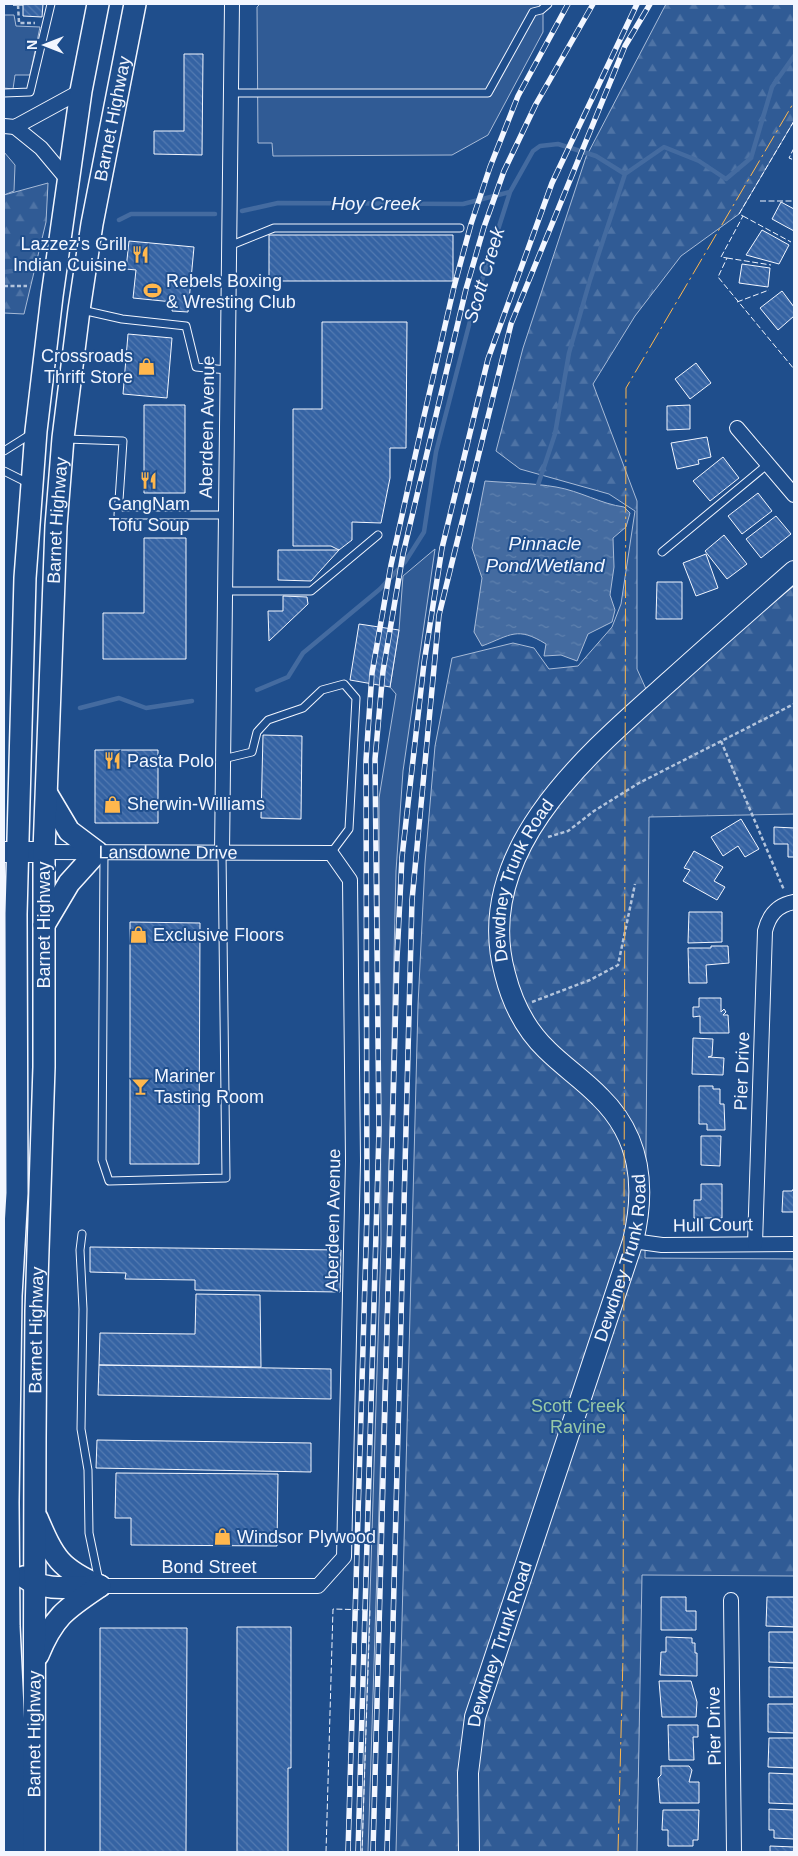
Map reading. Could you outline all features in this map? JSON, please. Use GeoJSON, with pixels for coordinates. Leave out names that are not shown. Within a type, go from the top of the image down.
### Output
{"type":"FeatureCollection","features":[{"type":"Feature","properties":{"kind":"main road","name":"Barnet Highway"},"geometry":{"type":"LineString","coordinates":[[15,1852],[15,1742],[8,1564],[6,1448],[11,1296],[17,1193],[10,907],[11,852],[20,783],[25,578],[36,431],[67,179],[98,4]]}},
{"type":"Feature","properties":{"kind":"main road","name":"Barnet Highway"},"geometry":{"type":"LineString","coordinates":[[34,1852],[36,1311],[43,1084],[44,852],[56,526],[63,438],[92,224],[135,4]]}},
{"type":"Feature","properties":{"kind":"main road","name":"Dewdney Trunk Road"},"geometry":{"type":"LineString","coordinates":[[469,1852],[468,1773],[471,1743],[479,1702],[633,1241],[639,1210],[640,1183],[636,1157],[627,1132],[616,1113],[545,1049],[527,1026],[517,1008],[504,970],[500,928],[506,880],[522,843],[548,803],[600,745],[794,571]]}},
{"type":"Feature","properties":{"kind":"main road"},"geometry":{"type":"LineString","coordinates":[[4,802],[20,783]]}},
{"type":"Feature","properties":{"kind":"main road"},"geometry":{"type":"LineString","coordinates":[[44,926],[69,883],[101,852],[69,831],[46,792]]}},
{"type":"Feature","properties":{"kind":"main road","name":"Lansdowne Drive"},"geometry":{"type":"LineString","coordinates":[[11,852],[44,852]]}},
{"type":"Feature","properties":{"kind":"main road"},"geometry":{"type":"LineString","coordinates":[[34,1513],[44,1536],[61,1564],[75,1575],[100,1586]]}},
{"type":"Feature","properties":{"kind":"main road"},"geometry":{"type":"LineString","coordinates":[[8,1564],[34,1585],[54,1588],[100,1586]]}},
{"type":"Feature","properties":{"kind":"main road"},"geometry":{"type":"LineString","coordinates":[[34,1662],[48,1632],[61,1614],[100,1586]]}},
{"type":"Feature","properties":{"kind":"street","name":"Aberdeen Avenue"},"geometry":{"type":"LineString","coordinates":[[222,852],[232,4]]}},
{"type":"Feature","properties":{"kind":"street"},"geometry":{"type":"LineString","coordinates":[[9,126],[81,92]]}},
{"type":"Feature","properties":{"kind":"street"},"geometry":{"type":"LineString","coordinates":[[9,126],[41,148],[67,179]]}},
{"type":"Feature","properties":{"kind":"street"},"geometry":{"type":"LineString","coordinates":[[737,428],[794,495]]}},
{"type":"Feature","properties":{"kind":"street","name":"Lansdowne Drive"},"geometry":{"type":"LineString","coordinates":[[44,852],[331,852]]}},
{"type":"Feature","properties":{"kind":"street","name":"Aberdeen Avenue"},"geometry":{"type":"LineString","coordinates":[[318,1586],[344,1557],[354,1161],[350,880],[331,852]]}},
{"type":"Feature","properties":{"kind":"street","name":"Pier Drive"},"geometry":{"type":"LineString","coordinates":[[755,1244],[765,931],[768,921],[788,903]]}},
{"type":"Feature","properties":{"kind":"street","name":"Hull Court"},"geometry":{"type":"LineString","coordinates":[[633,1241],[662,1245],[794,1244]]}},
{"type":"Feature","properties":{"kind":"street","name":"Bond Street"},"geometry":{"type":"LineString","coordinates":[[100,1586],[318,1586]]}},
{"type":"Feature","properties":{"kind":"street","name":"Pier Drive"},"geometry":{"type":"LineString","coordinates":[[732,1600],[734,1852]]}},
{"type":"Feature","properties":{"kind":"lane"},"geometry":{"type":"LineString","coordinates":[[4,92],[30,92],[51,4]]}},
{"type":"Feature","properties":{"kind":"lane"},"geometry":{"type":"LineString","coordinates":[[231,93],[488,93],[533,12],[541,10],[548,4]]}},
{"type":"Feature","properties":{"kind":"lane"},"geometry":{"type":"LineString","coordinates":[[228,246],[274,228],[460,228]]}},
{"type":"Feature","properties":{"kind":"lane"},"geometry":{"type":"LineString","coordinates":[[79,310],[122,319],[186,326],[196,367],[227,370]]}},
{"type":"Feature","properties":{"kind":"lane"},"geometry":{"type":"LineString","coordinates":[[4,451],[36,431]]}},
{"type":"Feature","properties":{"kind":"lane"},"geometry":{"type":"LineString","coordinates":[[63,438],[122,441],[118,515],[225,515]]}},
{"type":"Feature","properties":{"kind":"lane"},"geometry":{"type":"LineString","coordinates":[[662,552],[768,464]]}},
{"type":"Feature","properties":{"kind":"lane"},"geometry":{"type":"LineString","coordinates":[[4,471],[32,485]]}},
{"type":"Feature","properties":{"kind":"lane"},"geometry":{"type":"LineString","coordinates":[[224,592],[310,591],[378,535]]}},
{"type":"Feature","properties":{"kind":"lane"},"geometry":{"type":"LineString","coordinates":[[222,759],[252,752],[257,732],[268,720],[303,708],[322,690],[344,684],[356,698],[349,829],[331,852]]}},
{"type":"Feature","properties":{"kind":"lane"},"geometry":{"type":"LineString","coordinates":[[101,852],[102,1160],[109,1180],[226,1178],[222,852]]}},
{"type":"Feature","properties":{"kind":"lane"},"geometry":{"type":"LineString","coordinates":[[82,1234],[80,1250],[83,1309],[81,1429],[88,1470],[89,1533],[100,1586]]}},
{"type":"Feature","properties":{"kind":"path"},"geometry":{"type":"LineString","coordinates":[[18,5],[19,23],[37,23]]}},
{"type":"Feature","properties":{"kind":"path"},"geometry":{"type":"LineString","coordinates":[[4,286],[27,286]]}},
{"type":"Feature","properties":{"kind":"path"},"geometry":{"type":"LineString","coordinates":[[522,843],[568,831],[594,811],[639,783],[794,704]]}},
{"type":"Feature","properties":{"kind":"path"},"geometry":{"type":"LineString","coordinates":[[720,741],[784,890]]}},
{"type":"Feature","properties":{"kind":"path"},"geometry":{"type":"LineString","coordinates":[[517,1008],[590,980],[618,965],[635,884]]}},
{"type":"Feature","properties":{"kind":"shaded area"},"geometry":{"type":"Polygon","coordinates":[[[260,4],[543,4],[543,32],[488,135],[452,155],[273,156],[272,143],[258,143],[257,7],[260,4]]]}},
{"type":"Feature","properties":{"kind":"shaded area"},"geometry":{"type":"Polygon","coordinates":[[[4,15],[14,15],[16,26],[40,27],[30,75],[15,75],[13,89],[4,88],[4,15]]]}},
{"type":"Feature","properties":{"kind":"shaded area"},"geometry":{"type":"Polygon","coordinates":[[[4,152],[15,165],[14,191],[4,195],[4,152]]]}},
{"type":"Feature","properties":{"kind":"shaded area"},"geometry":{"type":"Polygon","coordinates":[[[435,549],[403,771],[396,871],[386,1291],[368,1852],[362,1852],[381,1244],[379,798],[396,694],[390,687],[399,630],[403,576],[435,549]]]}},
{"type":"Feature","properties":{"kind":"green space","name":"Scott Creek Ravine"},"geometry":{"type":"Polygon","coordinates":[[[666,4],[794,4],[794,121],[739,214],[681,256],[635,316],[593,384],[637,501],[637,669],[650,698],[794,586],[794,814],[649,817],[645,1258],[794,1259],[794,1576],[642,1575],[637,1852],[396,1852],[418,1005],[425,863],[435,746],[452,658],[513,643],[534,648],[549,669],[578,666],[612,627],[621,604],[635,511],[609,494],[520,469],[496,451],[523,348],[586,157],[666,4]]]}},
{"type":"Feature","properties":{"kind":"green space"},"geometry":{"type":"Polygon","coordinates":[[[48,183],[46,222],[24,314],[4,313],[4,195],[48,183]]]}},
{"type":"Feature","properties":{"kind":"water","name":"Pinnacle Pond/Wetland"},"geometry":{"type":"Polygon","coordinates":[[[485,481],[556,487],[624,507],[630,513],[626,527],[613,538],[614,567],[610,595],[615,610],[612,622],[588,634],[577,661],[561,655],[544,656],[546,644],[528,635],[514,634],[482,646],[474,632],[482,578],[472,548],[485,481]]]}},
{"type":"Feature","properties":{"kind":"building"},"geometry":{"type":"Polygon","coordinates":[[[43,4],[42,17],[23,16],[23,5],[13,5],[43,4]]]}},
{"type":"Feature","properties":{"kind":"building"},"geometry":{"type":"Polygon","coordinates":[[[184,54],[203,54],[202,155],[154,154],[154,131],[184,131],[184,54]]]}},
{"type":"Feature","properties":{"kind":"building"},"geometry":{"type":"Polygon","coordinates":[[[781,202],[794,209],[794,231],[772,219],[781,202]]]}},
{"type":"Feature","properties":{"kind":"building"},"geometry":{"type":"Polygon","coordinates":[[[762,230],[789,245],[779,264],[746,255],[762,230]]]}},
{"type":"Feature","properties":{"kind":"building"},"geometry":{"type":"Polygon","coordinates":[[[269,235],[453,235],[453,281],[269,281],[269,235]]]}},
{"type":"Feature","properties":{"kind":"building"},"geometry":{"type":"Polygon","coordinates":[[[129,241],[194,247],[188,312],[172,311],[173,302],[133,298],[136,270],[126,269],[129,241]]]}},
{"type":"Feature","properties":{"kind":"building"},"geometry":{"type":"Polygon","coordinates":[[[742,264],[770,268],[768,287],[739,283],[742,264]]]}},
{"type":"Feature","properties":{"kind":"building"},"geometry":{"type":"Polygon","coordinates":[[[782,291],[794,307],[794,316],[778,330],[760,308],[782,291]]]}},
{"type":"Feature","properties":{"kind":"building"},"geometry":{"type":"Polygon","coordinates":[[[322,322],[407,322],[406,448],[390,448],[390,478],[381,523],[352,522],[352,540],[339,550],[331,546],[293,546],[293,409],[322,409],[322,322]]]}},
{"type":"Feature","properties":{"kind":"building","name":"Crossroads Thrift Store"},"geometry":{"type":"Polygon","coordinates":[[[128,334],[172,338],[167,398],[123,394],[128,334]]]}},
{"type":"Feature","properties":{"kind":"building"},"geometry":{"type":"Polygon","coordinates":[[[696,363],[711,383],[690,399],[675,379],[696,363]]]}},
{"type":"Feature","properties":{"kind":"building"},"geometry":{"type":"Polygon","coordinates":[[[144,405],[185,405],[185,493],[144,493],[144,405]]]}},
{"type":"Feature","properties":{"kind":"building"},"geometry":{"type":"Polygon","coordinates":[[[690,405],[690,429],[667,430],[667,406],[690,405]]]}},
{"type":"Feature","properties":{"kind":"building"},"geometry":{"type":"Polygon","coordinates":[[[707,437],[711,457],[698,460],[699,464],[677,469],[671,443],[707,437]]]}},
{"type":"Feature","properties":{"kind":"building"},"geometry":{"type":"Polygon","coordinates":[[[723,457],[739,478],[710,501],[693,481],[723,457]]]}},
{"type":"Feature","properties":{"kind":"building"},"geometry":{"type":"Polygon","coordinates":[[[758,493],[772,511],[742,534],[728,516],[758,493]]]}},
{"type":"Feature","properties":{"kind":"building"},"geometry":{"type":"Polygon","coordinates":[[[776,516],[791,534],[761,558],[746,539],[776,516]]]}},
{"type":"Feature","properties":{"kind":"building"},"geometry":{"type":"Polygon","coordinates":[[[724,535],[747,564],[727,579],[705,551],[724,535]]]}},
{"type":"Feature","properties":{"kind":"building"},"geometry":{"type":"Polygon","coordinates":[[[144,538],[186,538],[186,659],[103,659],[103,613],[144,613],[144,538]]]}},
{"type":"Feature","properties":{"kind":"building"},"geometry":{"type":"Polygon","coordinates":[[[278,550],[339,550],[311,581],[278,580],[278,550]]]}},
{"type":"Feature","properties":{"kind":"building"},"geometry":{"type":"Polygon","coordinates":[[[706,554],[718,588],[696,596],[683,563],[706,554]]]}},
{"type":"Feature","properties":{"kind":"building"},"geometry":{"type":"Polygon","coordinates":[[[657,582],[682,582],[682,619],[656,619],[657,582]]]}},
{"type":"Feature","properties":{"kind":"building"},"geometry":{"type":"Polygon","coordinates":[[[283,596],[307,597],[308,604],[269,641],[268,611],[283,611],[283,596]]]}},
{"type":"Feature","properties":{"kind":"building"},"geometry":{"type":"Polygon","coordinates":[[[359,624],[399,630],[390,687],[350,680],[359,624]]]}},
{"type":"Feature","properties":{"kind":"building"},"geometry":{"type":"Polygon","coordinates":[[[263,735],[302,736],[301,819],[261,818],[263,735]]]}},
{"type":"Feature","properties":{"kind":"building"},"geometry":{"type":"Polygon","coordinates":[[[95,750],[158,750],[158,823],[95,823],[95,750]]]}},
{"type":"Feature","properties":{"kind":"building"},"geometry":{"type":"Polygon","coordinates":[[[741,819],[759,849],[745,857],[738,846],[723,856],[711,837],[741,819]]]}},
{"type":"Feature","properties":{"kind":"building"},"geometry":{"type":"Polygon","coordinates":[[[774,827],[794,828],[794,857],[788,857],[788,844],[774,844],[774,827]]]}},
{"type":"Feature","properties":{"kind":"building"},"geometry":{"type":"Polygon","coordinates":[[[694,851],[723,867],[714,881],[725,887],[717,900],[683,881],[690,870],[684,868],[694,851]]]}},
{"type":"Feature","properties":{"kind":"building"},"geometry":{"type":"Polygon","coordinates":[[[689,912],[722,912],[722,942],[688,943],[689,912]]]}},
{"type":"Feature","properties":{"kind":"building"},"geometry":{"type":"Polygon","coordinates":[[[130,922],[200,923],[199,1164],[130,1164],[130,922]]]}},
{"type":"Feature","properties":{"kind":"building"},"geometry":{"type":"Polygon","coordinates":[[[711,946],[728,946],[729,963],[706,965],[707,983],[689,983],[688,948],[711,948],[711,946]]]}},
{"type":"Feature","properties":{"kind":"building"},"geometry":{"type":"Polygon","coordinates":[[[699,998],[721,998],[721,1012],[724,1009],[726,1012],[723,1015],[728,1015],[729,1033],[700,1033],[700,1016],[693,1017],[693,1007],[699,1007],[699,998]]]}},
{"type":"Feature","properties":{"kind":"building"},"geometry":{"type":"Polygon","coordinates":[[[693,1038],[713,1039],[712,1056],[708,1057],[724,1058],[723,1075],[692,1074],[693,1038]]]}},
{"type":"Feature","properties":{"kind":"building"},"geometry":{"type":"Polygon","coordinates":[[[699,1086],[713,1086],[713,1089],[720,1089],[720,1104],[724,1104],[725,1130],[707,1130],[707,1124],[699,1124],[699,1086]]]}},
{"type":"Feature","properties":{"kind":"building"},"geometry":{"type":"Polygon","coordinates":[[[701,1136],[721,1136],[720,1166],[701,1165],[701,1136]]]}},
{"type":"Feature","properties":{"kind":"building"},"geometry":{"type":"Polygon","coordinates":[[[701,1184],[722,1184],[722,1218],[694,1218],[694,1200],[701,1200],[701,1184]]]}},
{"type":"Feature","properties":{"kind":"building"},"geometry":{"type":"Polygon","coordinates":[[[794,1188],[794,1212],[782,1212],[783,1191],[792,1191],[794,1188]]]}},
{"type":"Feature","properties":{"kind":"building"},"geometry":{"type":"Polygon","coordinates":[[[90,1247],[341,1250],[340,1292],[195,1290],[195,1280],[125,1279],[126,1273],[90,1272],[90,1247]]]}},
{"type":"Feature","properties":{"kind":"building"},"geometry":{"type":"Polygon","coordinates":[[[196,1294],[260,1295],[261,1367],[99,1365],[100,1333],[195,1334],[196,1294]]]}},
{"type":"Feature","properties":{"kind":"building"},"geometry":{"type":"Polygon","coordinates":[[[99,1365],[331,1369],[331,1399],[98,1395],[99,1365]]]}},
{"type":"Feature","properties":{"kind":"building"},"geometry":{"type":"Polygon","coordinates":[[[97,1440],[311,1443],[311,1472],[96,1468],[97,1440]]]}},
{"type":"Feature","properties":{"kind":"building"},"geometry":{"type":"Polygon","coordinates":[[[116,1473],[278,1474],[277,1546],[131,1545],[131,1518],[115,1518],[116,1473]]]}},
{"type":"Feature","properties":{"kind":"building"},"geometry":{"type":"Polygon","coordinates":[[[661,1597],[686,1597],[686,1611],[696,1611],[696,1630],[661,1630],[661,1597]]]}},
{"type":"Feature","properties":{"kind":"building"},"geometry":{"type":"Polygon","coordinates":[[[767,1597],[794,1597],[794,1627],[766,1626],[767,1597]]]}},
{"type":"Feature","properties":{"kind":"building"},"geometry":{"type":"Polygon","coordinates":[[[237,1627],[291,1627],[291,1768],[288,1768],[288,1852],[237,1852],[237,1627]]]}},
{"type":"Feature","properties":{"kind":"building"},"geometry":{"type":"Polygon","coordinates":[[[100,1628],[187,1628],[186,1852],[100,1852],[100,1628]]]}},
{"type":"Feature","properties":{"kind":"building"},"geometry":{"type":"Polygon","coordinates":[[[769,1632],[794,1632],[794,1663],[769,1662],[769,1632]]]}},
{"type":"Feature","properties":{"kind":"building"},"geometry":{"type":"Polygon","coordinates":[[[666,1637],[692,1638],[692,1643],[695,1643],[695,1653],[697,1653],[697,1676],[660,1675],[661,1652],[666,1652],[666,1637]]]}},
{"type":"Feature","properties":{"kind":"building"},"geometry":{"type":"Polygon","coordinates":[[[769,1667],[794,1668],[794,1697],[769,1697],[769,1667]]]}},
{"type":"Feature","properties":{"kind":"building"},"geometry":{"type":"Polygon","coordinates":[[[659,1681],[691,1681],[697,1702],[696,1717],[662,1717],[659,1681]]]}},
{"type":"Feature","properties":{"kind":"building"},"geometry":{"type":"Polygon","coordinates":[[[768,1704],[794,1704],[794,1733],[768,1732],[768,1704]]]}},
{"type":"Feature","properties":{"kind":"building"},"geometry":{"type":"Polygon","coordinates":[[[668,1725],[698,1725],[698,1737],[693,1737],[694,1760],[669,1760],[668,1725]]]}},
{"type":"Feature","properties":{"kind":"building"},"geometry":{"type":"Polygon","coordinates":[[[769,1738],[794,1738],[794,1768],[768,1767],[769,1738]]]}},
{"type":"Feature","properties":{"kind":"building"},"geometry":{"type":"Polygon","coordinates":[[[661,1766],[689,1766],[692,1770],[689,1782],[699,1782],[699,1803],[660,1803],[658,1778],[661,1775],[661,1766]]]}},
{"type":"Feature","properties":{"kind":"building"},"geometry":{"type":"Polygon","coordinates":[[[769,1773],[794,1774],[794,1804],[769,1803],[769,1773]]]}},
{"type":"Feature","properties":{"kind":"building"},"geometry":{"type":"Polygon","coordinates":[[[769,1809],[794,1810],[794,1839],[774,1838],[774,1830],[769,1830],[769,1809]]]}},
{"type":"Feature","properties":{"kind":"building"},"geometry":{"type":"Polygon","coordinates":[[[663,1810],[699,1810],[698,1840],[693,1840],[693,1846],[668,1846],[668,1830],[662,1830],[663,1810]]]}},
{"type":"Feature","properties":{"kind":"building"},"geometry":{"type":"Polygon","coordinates":[[[770,1846],[794,1847],[794,1852],[770,1852],[770,1846]]]}},
{"type":"Feature","properties":{"kind":"waterway","name":"Scott Creek"},"geometry":{"type":"LineString","coordinates":[[625,174],[664,147],[699,161],[726,179],[751,158],[772,87],[794,56]]}},
{"type":"Feature","properties":{"kind":"waterway","name":"Scott Creek"},"geometry":{"type":"LineString","coordinates":[[257,690],[288,677],[303,653],[380,589],[405,562],[424,532],[436,452],[475,302],[510,192],[533,151],[540,146],[558,144],[596,156],[625,174]]}},
{"type":"Feature","properties":{"kind":"waterway"},"geometry":{"type":"LineString","coordinates":[[538,485],[555,434],[569,353],[590,280],[625,174]]}},
{"type":"Feature","properties":{"kind":"waterway","name":"Hoy Creek"},"geometry":{"type":"LineString","coordinates":[[242,211],[278,203],[463,204],[510,192]]}},
{"type":"Feature","properties":{"kind":"waterway","name":"Hoy Creek"},"geometry":{"type":"LineString","coordinates":[[119,220],[131,214],[215,214]]}},
{"type":"Feature","properties":{"kind":"waterway","name":"Hoy Creek"},"geometry":{"type":"LineString","coordinates":[[4,272],[12,271]]}},
{"type":"Feature","properties":{"kind":"waterway","name":"Scott Creek"},"geometry":{"type":"LineString","coordinates":[[80,708],[119,698],[146,708],[192,701]]}},
{"type":"Feature","properties":{"kind":"railway"},"geometry":{"type":"LineString","coordinates":[[348,1852],[367,1213],[366,760],[372,673],[391,565],[454,287],[471,224],[490,167],[518,96],[568,4]]}},
{"type":"Feature","properties":{"kind":"railway"},"geometry":{"type":"LineString","coordinates":[[358,1852],[379,1131],[375,759],[383,671],[403,554],[466,289],[484,227],[504,171],[536,104],[593,4]]}},
{"type":"Feature","properties":{"kind":"railway"},"geometry":{"type":"LineString","coordinates":[[373,1852],[397,958],[402,857],[424,663],[442,548],[488,359],[552,183],[637,4]]}},
{"type":"Feature","properties":{"kind":"railway"},"geometry":{"type":"LineString","coordinates":[[387,1852],[412,900],[439,615],[511,324],[625,46],[650,4]]}},
{"type":"Feature","properties":{"kind":"fence"},"geometry":{"type":"LineString","coordinates":[[794,121],[739,214],[743,216],[721,257],[727,258],[718,277],[794,369]]}},
{"type":"Feature","properties":{"kind":"fence"},"geometry":{"type":"LineString","coordinates":[[794,148],[789,158],[794,160]]}},
{"type":"Feature","properties":{"kind":"fence"},"geometry":{"type":"LineString","coordinates":[[760,201],[794,201]]}},
{"type":"Feature","properties":{"kind":"fence"},"geometry":{"type":"LineString","coordinates":[[743,216],[791,242]]}},
{"type":"Feature","properties":{"kind":"fence"},"geometry":{"type":"LineString","coordinates":[[727,258],[771,265]]}},
{"type":"Feature","properties":{"kind":"fence"},"geometry":{"type":"LineString","coordinates":[[737,302],[769,290]]}},
{"type":"Feature","properties":{"kind":"fence"},"geometry":{"type":"LineString","coordinates":[[326,1852],[333,1609],[370,1610],[362,1852]]}},
{"type":"Feature","properties":{"kind":"power"},"geometry":{"type":"LineString","coordinates":[[618,1852],[623,1657],[626,388],[794,102]]}},
{"type":"Feature","properties":{"kind":"place","name":"Lazzez's Grill Indian Cuisine"},"geometry":{"type":"Point","coordinates":[141,254]}},
{"type":"Feature","properties":{"kind":"place","name":"Rebels Boxing & Wresting Club"},"geometry":{"type":"Point","coordinates":[152,291]}},
{"type":"Feature","properties":{"kind":"place","name":"Crossroads Thrift Store"},"geometry":{"type":"Point","coordinates":[147,366]}},
{"type":"Feature","properties":{"kind":"place","name":"GangNam Tofu Soup"},"geometry":{"type":"Point","coordinates":[149,481]}},
{"type":"Feature","properties":{"kind":"place","name":"Pasta Polo"},"geometry":{"type":"Point","coordinates":[113,761]}},
{"type":"Feature","properties":{"kind":"place","name":"Sherwin-Williams"},"geometry":{"type":"Point","coordinates":[113,804]}},
{"type":"Feature","properties":{"kind":"place","name":"Exclusive Floors"},"geometry":{"type":"Point","coordinates":[139,935]}},
{"type":"Feature","properties":{"kind":"place","name":"Mariner Tasting Room"},"geometry":{"type":"Point","coordinates":[140,1086]}},
{"type":"Feature","properties":{"kind":"place","name":"Windsor Plywood"},"geometry":{"type":"Point","coordinates":[223,1537]}}]}
